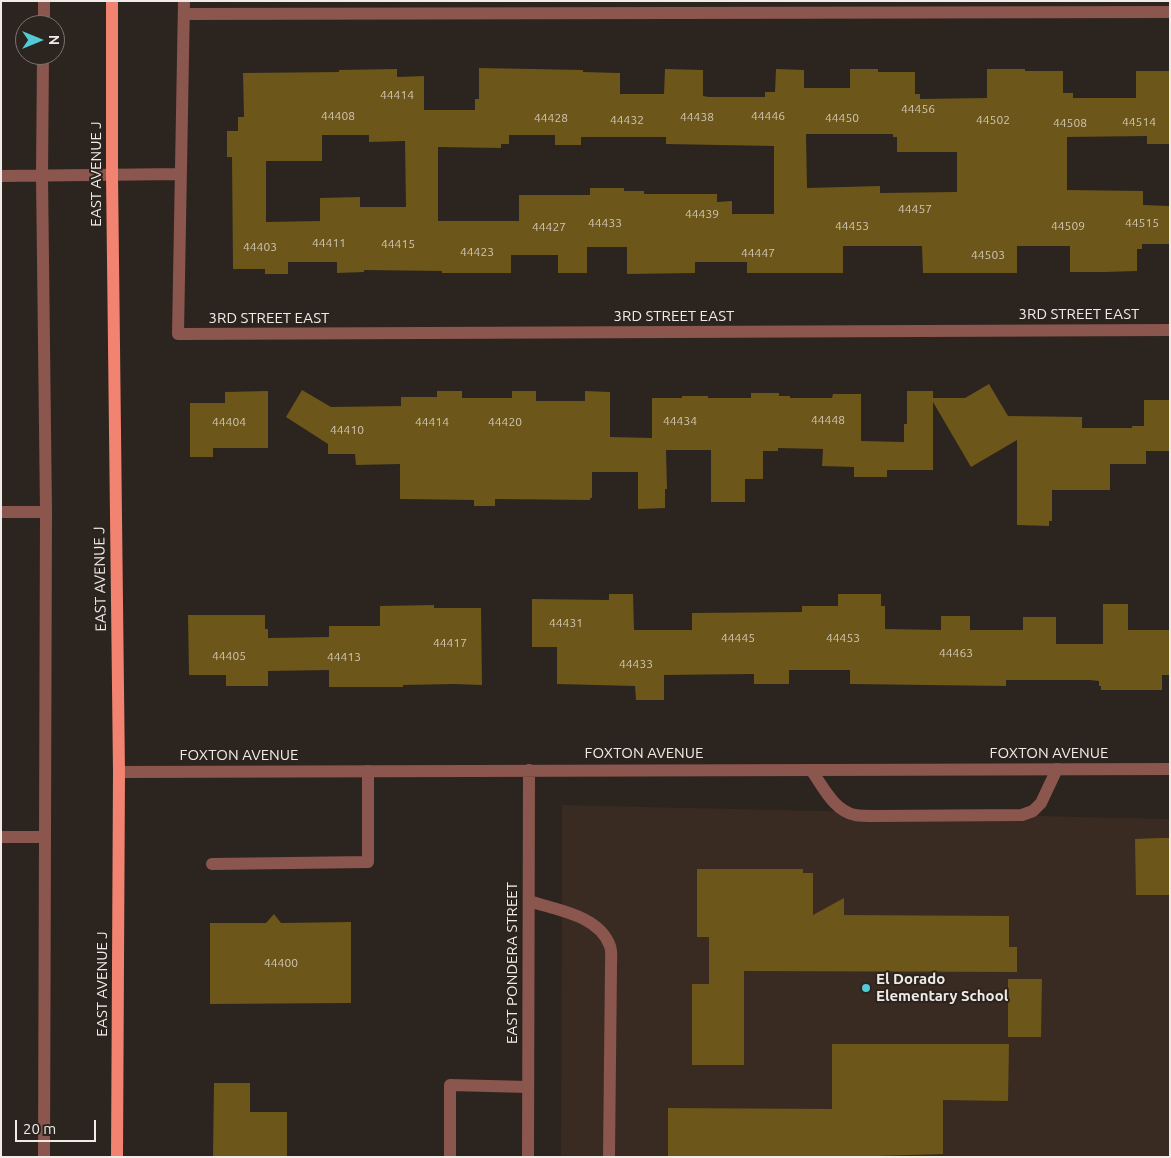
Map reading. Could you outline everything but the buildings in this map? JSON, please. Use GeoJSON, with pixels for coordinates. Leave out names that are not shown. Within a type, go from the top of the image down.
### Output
{"type":"FeatureCollection","features":[{"type":"Feature","properties":{"kind":"main road","name":"EAST AVENUE J"},"geometry":{"type":"LineString","coordinates":[[112,1],[112,175],[119,772],[118,1157]]}},
{"type":"Feature","properties":{"kind":"street"},"geometry":{"type":"LineString","coordinates":[[44,1],[44,15]]}},
{"type":"Feature","properties":{"kind":"street"},"geometry":{"type":"LineString","coordinates":[[1,176],[180,174],[184,1]]}},
{"type":"Feature","properties":{"kind":"street"},"geometry":{"type":"LineString","coordinates":[[184,14],[1170,12]]}},
{"type":"Feature","properties":{"kind":"street"},"geometry":{"type":"LineString","coordinates":[[43,65],[42,175],[46,512],[44,1157]]}},
{"type":"Feature","properties":{"kind":"street","name":"3RD STREET EAST"},"geometry":{"type":"LineString","coordinates":[[180,174],[178,334],[1170,330]]}},
{"type":"Feature","properties":{"kind":"street"},"geometry":{"type":"LineString","coordinates":[[1,512],[46,512]]}},
{"type":"Feature","properties":{"kind":"street"},"geometry":{"type":"LineString","coordinates":[[812,770],[833,802],[842,811],[855,815],[875,816],[1022,815],[1033,811],[1041,803],[1057,769]]}},
{"type":"Feature","properties":{"kind":"street","name":"FOXTON AVENUE"},"geometry":{"type":"LineString","coordinates":[[119,772],[1170,769]]}},
{"type":"Feature","properties":{"kind":"street","name":"EAST PONDERA STREET"},"geometry":{"type":"LineString","coordinates":[[528,1157],[529,770]]}},
{"type":"Feature","properties":{"kind":"street"},"geometry":{"type":"LineString","coordinates":[[212,864],[368,862],[368,771]]}},
{"type":"Feature","properties":{"kind":"street"},"geometry":{"type":"LineString","coordinates":[[1,838],[44,837]]}},
{"type":"Feature","properties":{"kind":"street"},"geometry":{"type":"LineString","coordinates":[[529,901],[584,919],[600,932],[610,947],[609,1157]]}},
{"type":"Feature","properties":{"kind":"street"},"geometry":{"type":"LineString","coordinates":[[450,1157],[450,1085],[528,1087]]}},
{"type":"Feature","properties":{"kind":"shaded area","name":"El Dorado Elementary School"},"geometry":{"type":"Polygon","coordinates":[[[562,805],[1170,819],[1170,1157],[561,1157],[562,805]]]}},
{"type":"Feature","properties":{"kind":"place","name":"El Dorado Elementary School"},"geometry":{"type":"Point","coordinates":[866,988]}}]}
